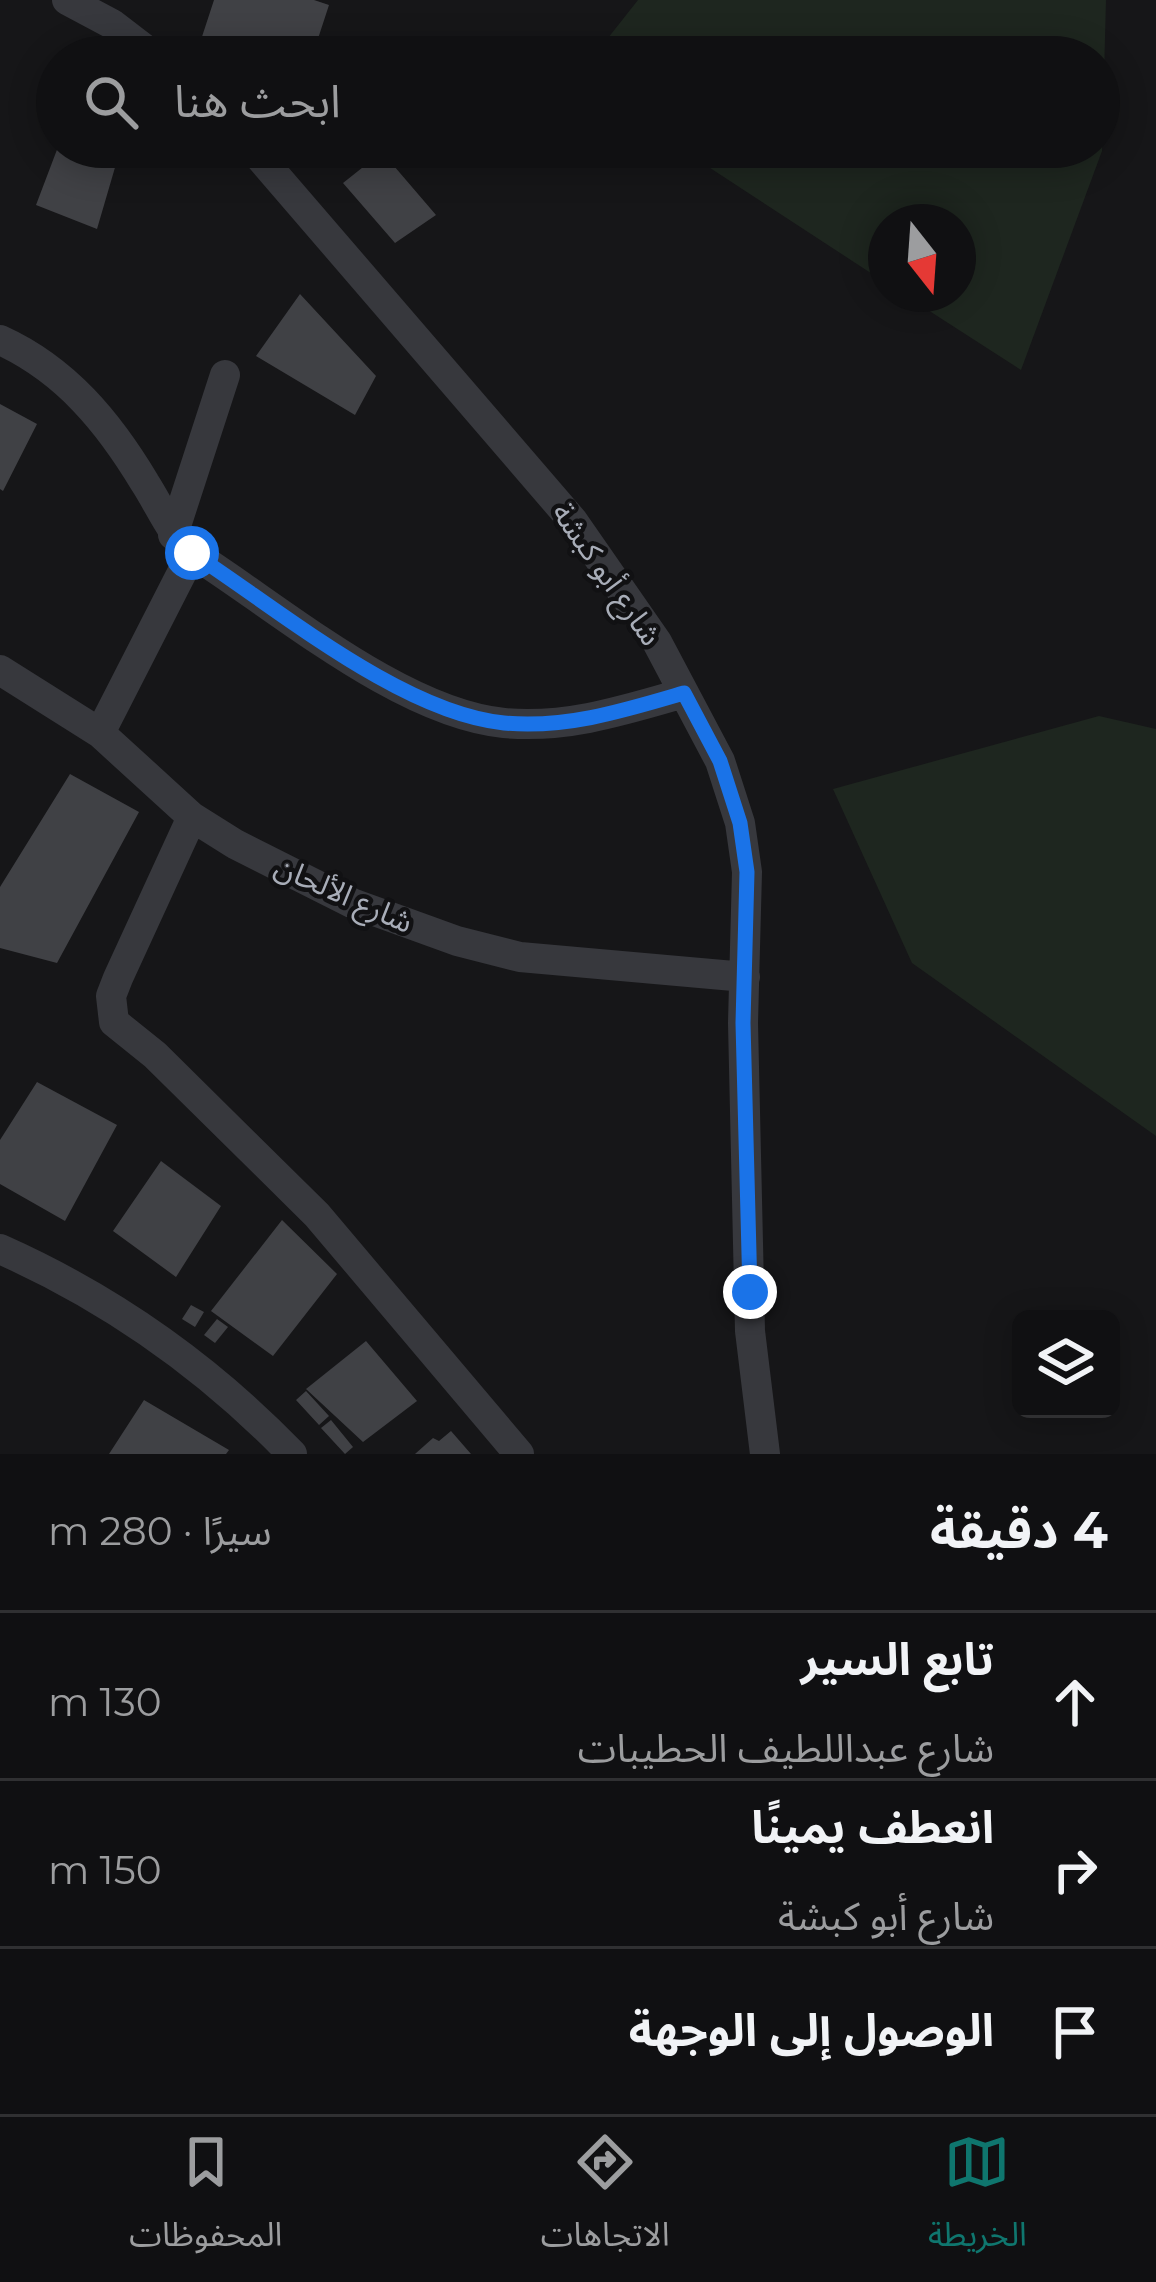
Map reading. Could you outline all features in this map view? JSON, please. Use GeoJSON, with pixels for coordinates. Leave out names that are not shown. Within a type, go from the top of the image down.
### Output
{"type":"FeatureCollection","features":[{"type":"Feature","properties":{"kind":"street"},"geometry":{"type":"LineString","coordinates":[[67,0],[128,36]]}},
{"type":"Feature","properties":{"kind":"street","name":"شارع أبو كبشة"},"geometry":{"type":"LineString","coordinates":[[269,168],[573,521],[625,592],[720,761],[740,823],[747,872],[750,1331],[765,1454]]}},
{"type":"Feature","properties":{"kind":"street"},"geometry":{"type":"LineString","coordinates":[[0,340],[48,368],[90,403],[183,544],[364,666],[461,715],[505,723],[597,718],[684,693]]}},
{"type":"Feature","properties":{"kind":"street"},"geometry":{"type":"LineString","coordinates":[[100,733],[183,544],[224,375]]}},
{"type":"Feature","properties":{"kind":"street","name":"شارع الألحان"},"geometry":{"type":"LineString","coordinates":[[0,670],[100,733],[192,817],[352,903],[457,941],[520,957],[745,977]]}},
{"type":"Feature","properties":{"kind":"street"},"geometry":{"type":"LineString","coordinates":[[192,817],[111,996],[114,1022],[155,1055],[317,1215],[519,1454]]}},
{"type":"Feature","properties":{"kind":"street"},"geometry":{"type":"LineString","coordinates":[[0,1249],[89,1294],[141,1327],[222,1385],[292,1454]]}},
{"type":"Feature","properties":{"kind":"shaded area"},"geometry":{"type":"Polygon","coordinates":[[[638,0],[1106,0],[1105,36],[610,36],[638,0]]]}},
{"type":"Feature","properties":{"kind":"shaded area"},"geometry":{"type":"Polygon","coordinates":[[[710,168],[1096,168],[1021,370],[931,312],[976,312],[976,204],[868,204],[868,271],[710,168]]]}},
{"type":"Feature","properties":{"kind":"shaded area"},"geometry":{"type":"Polygon","coordinates":[[[1099,716],[1156,729],[1156,1136],[912,963],[833,789],[1099,716]]]}},
{"type":"Feature","properties":{"kind":"building"},"geometry":{"type":"Polygon","coordinates":[[[214,0],[314,0],[329,5],[319,36],[202,36],[214,0]]]}},
{"type":"Feature","properties":{"kind":"building"},"geometry":{"type":"Polygon","coordinates":[[[50,168],[115,168],[97,229],[36,205],[50,168]]]}},
{"type":"Feature","properties":{"kind":"building"},"geometry":{"type":"Polygon","coordinates":[[[362,168],[396,168],[436,215],[395,243],[343,183],[362,168]]]}},
{"type":"Feature","properties":{"kind":"building"},"geometry":{"type":"Polygon","coordinates":[[[300,294],[376,376],[355,415],[256,356],[300,294]]]}},
{"type":"Feature","properties":{"kind":"building"},"geometry":{"type":"Polygon","coordinates":[[[0,404],[37,424],[3,491],[0,489],[0,404]]]}},
{"type":"Feature","properties":{"kind":"building"},"geometry":{"type":"Polygon","coordinates":[[[70,774],[139,812],[57,963],[0,948],[0,887],[70,774]]]}},
{"type":"Feature","properties":{"kind":"building"},"geometry":{"type":"Polygon","coordinates":[[[37,1082],[117,1125],[65,1221],[0,1184],[0,1140],[37,1082]]]}},
{"type":"Feature","properties":{"kind":"building"},"geometry":{"type":"Polygon","coordinates":[[[161,1161],[221,1206],[176,1277],[113,1231],[161,1161]]]}},
{"type":"Feature","properties":{"kind":"building"},"geometry":{"type":"Polygon","coordinates":[[[282,1220],[337,1274],[273,1356],[211,1311],[282,1220]]]}},
{"type":"Feature","properties":{"kind":"building"},"geometry":{"type":"Polygon","coordinates":[[[191,1305],[204,1312],[195,1327],[182,1319],[191,1305]]]}},
{"type":"Feature","properties":{"kind":"building"},"geometry":{"type":"Polygon","coordinates":[[[217,1319],[228,1327],[215,1343],[204,1335],[217,1319]]]}},
{"type":"Feature","properties":{"kind":"building"},"geometry":{"type":"Polygon","coordinates":[[[366,1341],[417,1401],[363,1442],[306,1389],[366,1341]]]}},
{"type":"Feature","properties":{"kind":"building"},"geometry":{"type":"Polygon","coordinates":[[[306,1391],[329,1416],[319,1425],[296,1400],[306,1391]]]}},
{"type":"Feature","properties":{"kind":"building"},"geometry":{"type":"Polygon","coordinates":[[[144,1400],[229,1450],[226,1454],[109,1454],[144,1400]]]}},
{"type":"Feature","properties":{"kind":"building"},"geometry":{"type":"Polygon","coordinates":[[[331,1420],[353,1447],[345,1454],[321,1428],[331,1420]]]}},
{"type":"Feature","properties":{"kind":"building"},"geometry":{"type":"Polygon","coordinates":[[[451,1431],[471,1454],[415,1454],[433,1438],[439,1441],[451,1431]]]}},
{"type":"Feature","properties":{"kind":"route"},"geometry":{"type":"LineString","coordinates":[[192,553],[364,666],[461,715],[505,723],[552,723],[597,718],[684,693],[720,761],[740,823],[747,872],[743,1023],[750,1292]]}}]}
